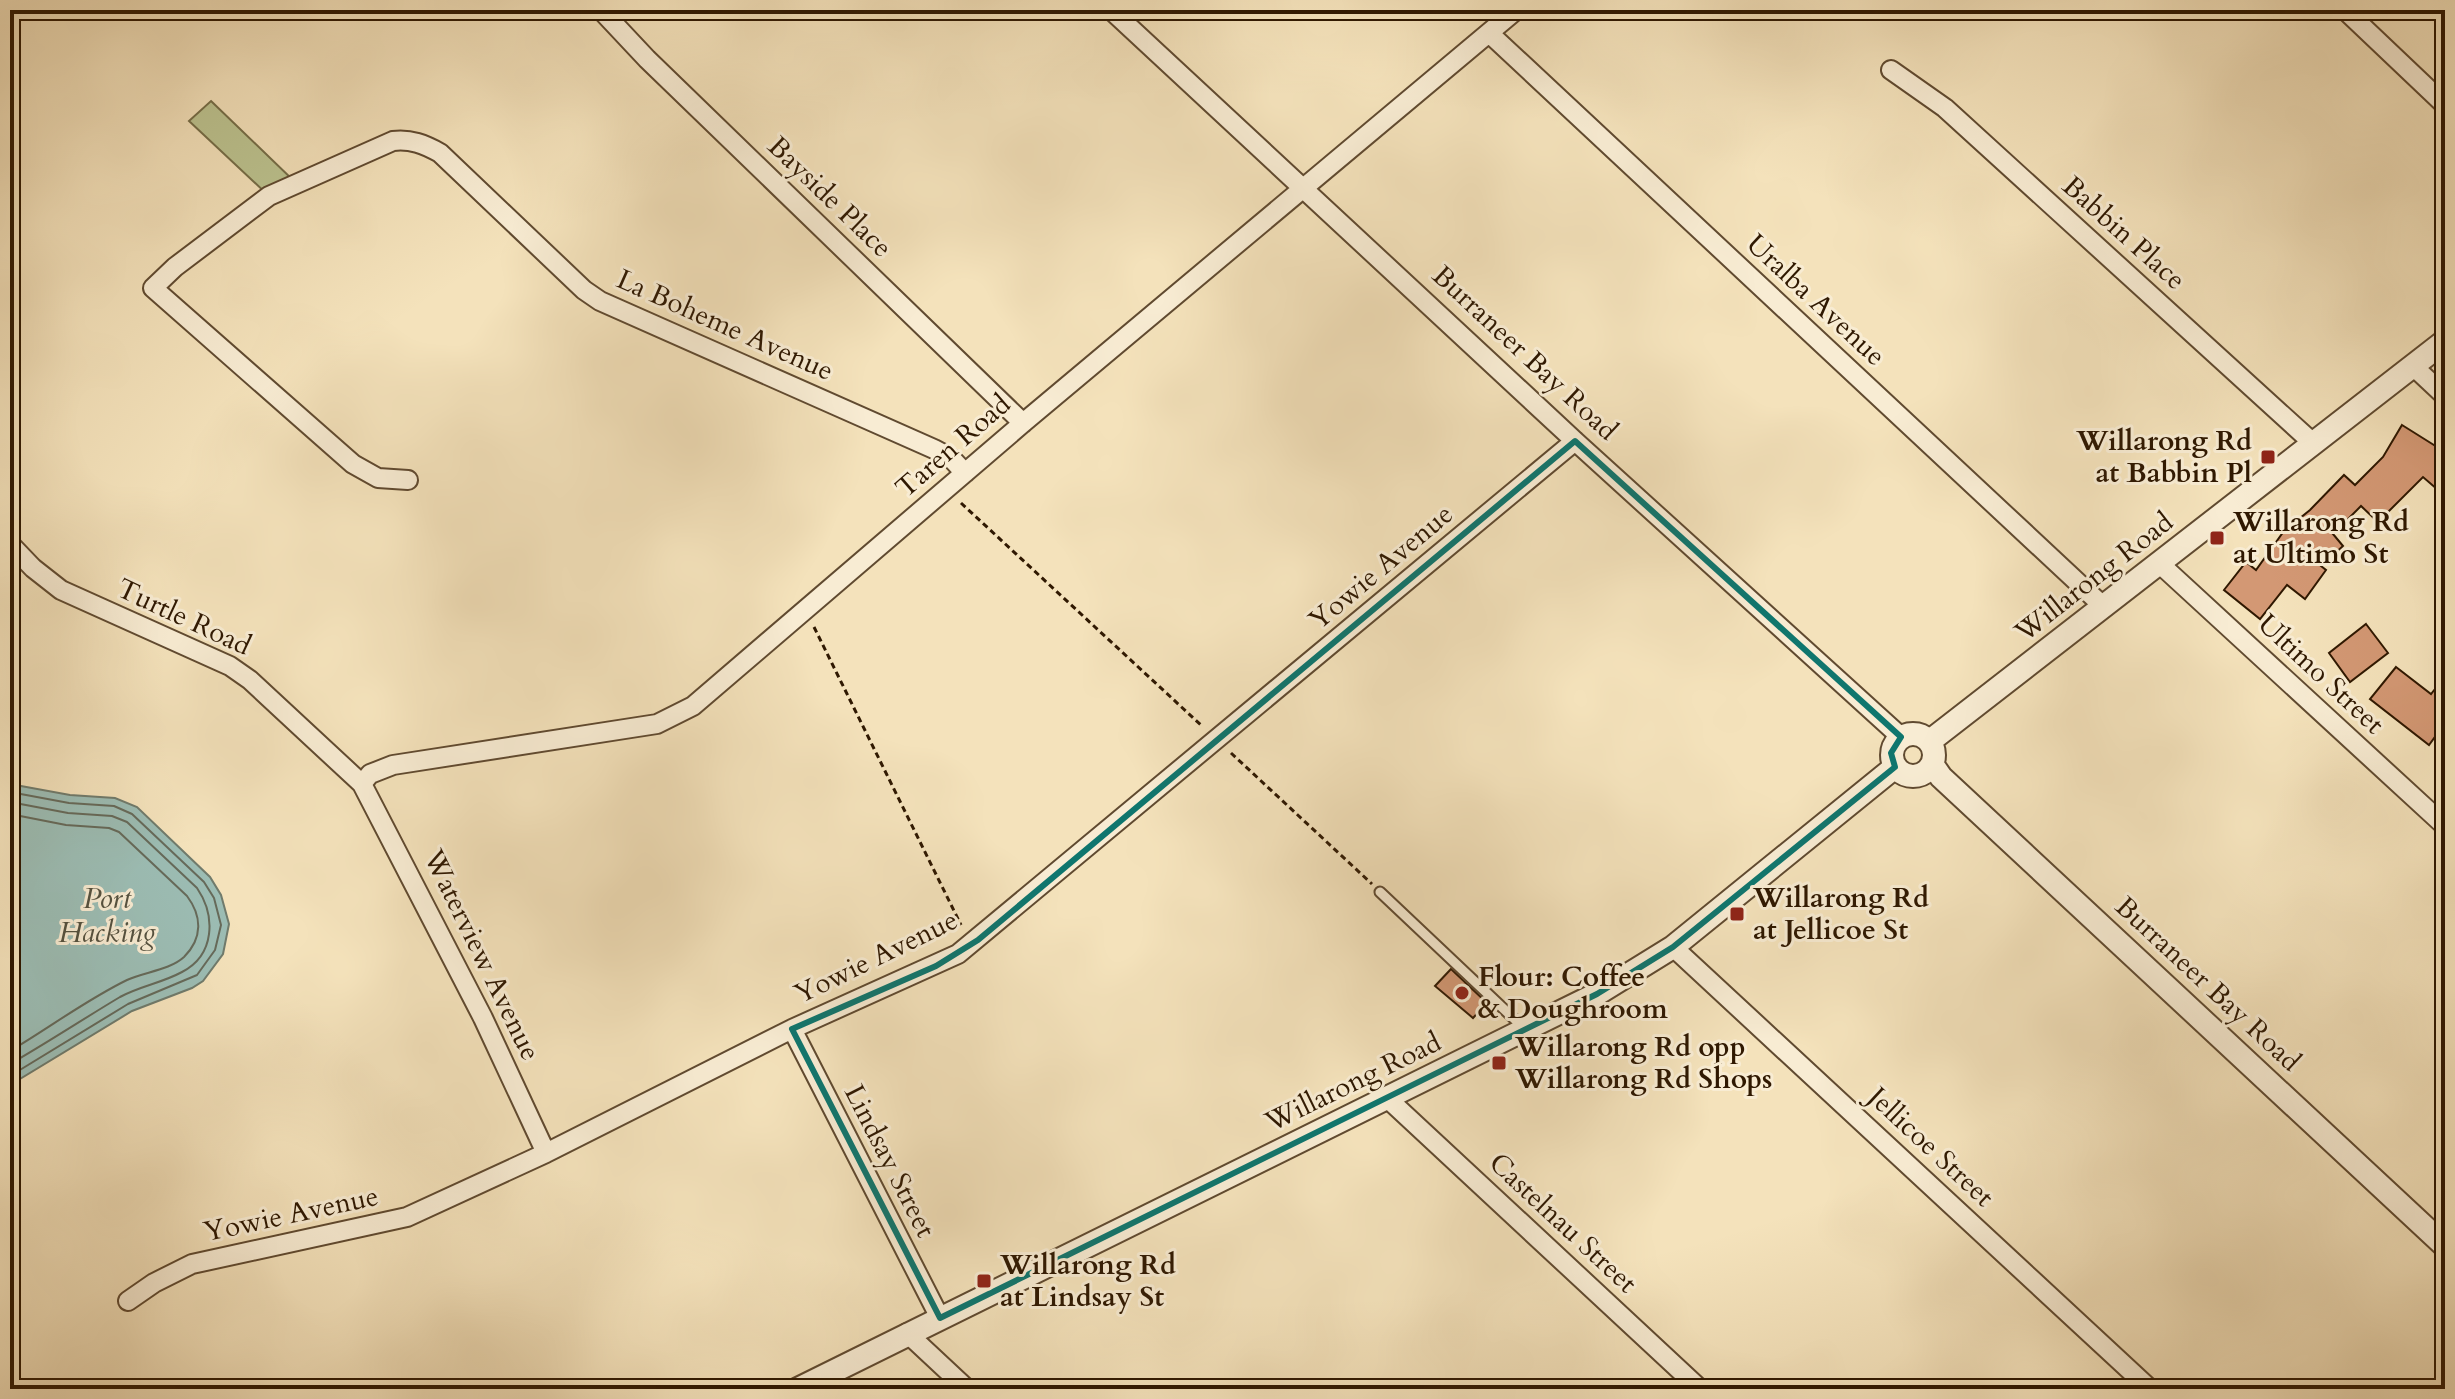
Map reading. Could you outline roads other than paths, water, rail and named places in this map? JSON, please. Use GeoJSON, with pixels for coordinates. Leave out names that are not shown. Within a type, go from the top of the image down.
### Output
{"type":"FeatureCollection","features":[{"type":"Feature","properties":{"kind":"street","name":"Bayside Place"},"geometry":{"type":"LineString","coordinates":[[601,10],[647,59],[1023,423]]}},
{"type":"Feature","properties":{"kind":"street","name":"Burraneer Bay Road"},"geometry":{"type":"LineString","coordinates":[[1111,10],[1575,441],[1901,737]]}},
{"type":"Feature","properties":{"kind":"street"},"geometry":{"type":"LineString","coordinates":[[2345,10],[2445,105]]}},
{"type":"Feature","properties":{"kind":"street","name":"Taren Road"},"geometry":{"type":"LineString","coordinates":[[362,784],[370,774],[393,765],[657,724],[693,706],[1500,19]]}},
{"type":"Feature","properties":{"kind":"street","name":"Uralba Avenue"},"geometry":{"type":"LineString","coordinates":[[1500,19],[2104,607]]}},
{"type":"Feature","properties":{"kind":"street","name":"Babbin Place"},"geometry":{"type":"LineString","coordinates":[[1891,70],[1945,108],[2314,444]]}},
{"type":"Feature","properties":{"kind":"street","name":"La Boheme Avenue"},"geometry":{"type":"LineString","coordinates":[[408,480],[378,478],[353,464],[153,288],[175,267],[269,196],[393,141],[403,140],[416,141],[440,153],[584,290],[600,301],[934,449],[951,458],[965,473]]}},
{"type":"Feature","properties":{"kind":"street","name":"Willarong Road"},"geometry":{"type":"LineString","coordinates":[[1930,741],[2445,341]]}},
{"type":"Feature","properties":{"kind":"street"},"geometry":{"type":"LineString","coordinates":[[2413,366],[2445,396]]}},
{"type":"Feature","properties":{"kind":"street","name":"Yowie Avenue"},"geometry":{"type":"LineString","coordinates":[[128,1301],[154,1283],[192,1264],[387,1223],[433,1205],[546,1153],[792,1029],[936,966],[971,945],[1575,441]]}},
{"type":"Feature","properties":{"kind":"street","name":"Turtle Road"},"geometry":{"type":"LineString","coordinates":[[10,544],[33,568],[61,590],[240,673],[362,784]]}},
{"type":"Feature","properties":{"kind":"street","name":"Ultimo Street"},"geometry":{"type":"LineString","coordinates":[[2160,564],[2445,826]]}},
{"type":"Feature","properties":{"kind":"street"},"geometry":{"type":"LineString","coordinates":[[1915,733],[1930,741],[1934,755],[1928,770],[1914,776],[1895,767],[1891,753],[1901,737],[1915,733]]}},
{"type":"Feature","properties":{"kind":"street","name":"Burraneer Bay Road"},"geometry":{"type":"LineString","coordinates":[[1932,764],[1941,777],[2445,1246]]}},
{"type":"Feature","properties":{"kind":"street","name":"Willarong Road"},"geometry":{"type":"LineString","coordinates":[[798,1389],[1597,994],[1673,947],[1895,767]]}},
{"type":"Feature","properties":{"kind":"street","name":"Waterview Avenue"},"geometry":{"type":"LineString","coordinates":[[362,784],[483,1018],[546,1153]]}},
{"type":"Feature","properties":{"kind":"street","name":"Jellicoe Street"},"geometry":{"type":"LineString","coordinates":[[1673,947],[2150,1389]]}},
{"type":"Feature","properties":{"kind":"street","name":"Lindsay Street"},"geometry":{"type":"LineString","coordinates":[[792,1029],[940,1318]]}},
{"type":"Feature","properties":{"kind":"street","name":"Castelnau Street"},"geometry":{"type":"LineString","coordinates":[[1387,1098],[1700,1389]]}},
{"type":"Feature","properties":{"kind":"street"},"geometry":{"type":"LineString","coordinates":[[907,1333],[967,1389]]}},
{"type":"Feature","properties":{"kind":"lane"},"geometry":{"type":"LineString","coordinates":[[1380,892],[1526,1030]]}},
{"type":"Feature","properties":{"kind":"water","name":"Port Hacking"},"geometry":{"type":"Polygon","coordinates":[[[10,784],[70,795],[115,798],[137,807],[210,877],[221,895],[229,924],[223,954],[203,981],[132,1011],[10,1085],[10,784]]]}},
{"type":"Feature","properties":{"kind":"place","name":"Willarong Rd at Babbin Pl"},"geometry":{"type":"Point","coordinates":[2268,457]}},
{"type":"Feature","properties":{"kind":"place","name":"Willarong Rd at Ultimo St"},"geometry":{"type":"Point","coordinates":[2217,538]}},
{"type":"Feature","properties":{"kind":"place","name":"Willarong Rd at Jellicoe St"},"geometry":{"type":"Point","coordinates":[1737,914]}},
{"type":"Feature","properties":{"kind":"place","name":"Flour: Coffee & Doughroom"},"geometry":{"type":"Point","coordinates":[1462,993]}},
{"type":"Feature","properties":{"kind":"place","name":"Willarong Rd opp Willarong Rd Shops"},"geometry":{"type":"Point","coordinates":[1499,1063]}},
{"type":"Feature","properties":{"kind":"place","name":"Willarong Rd at Lindsay St"},"geometry":{"type":"Point","coordinates":[984,1281]}}]}
